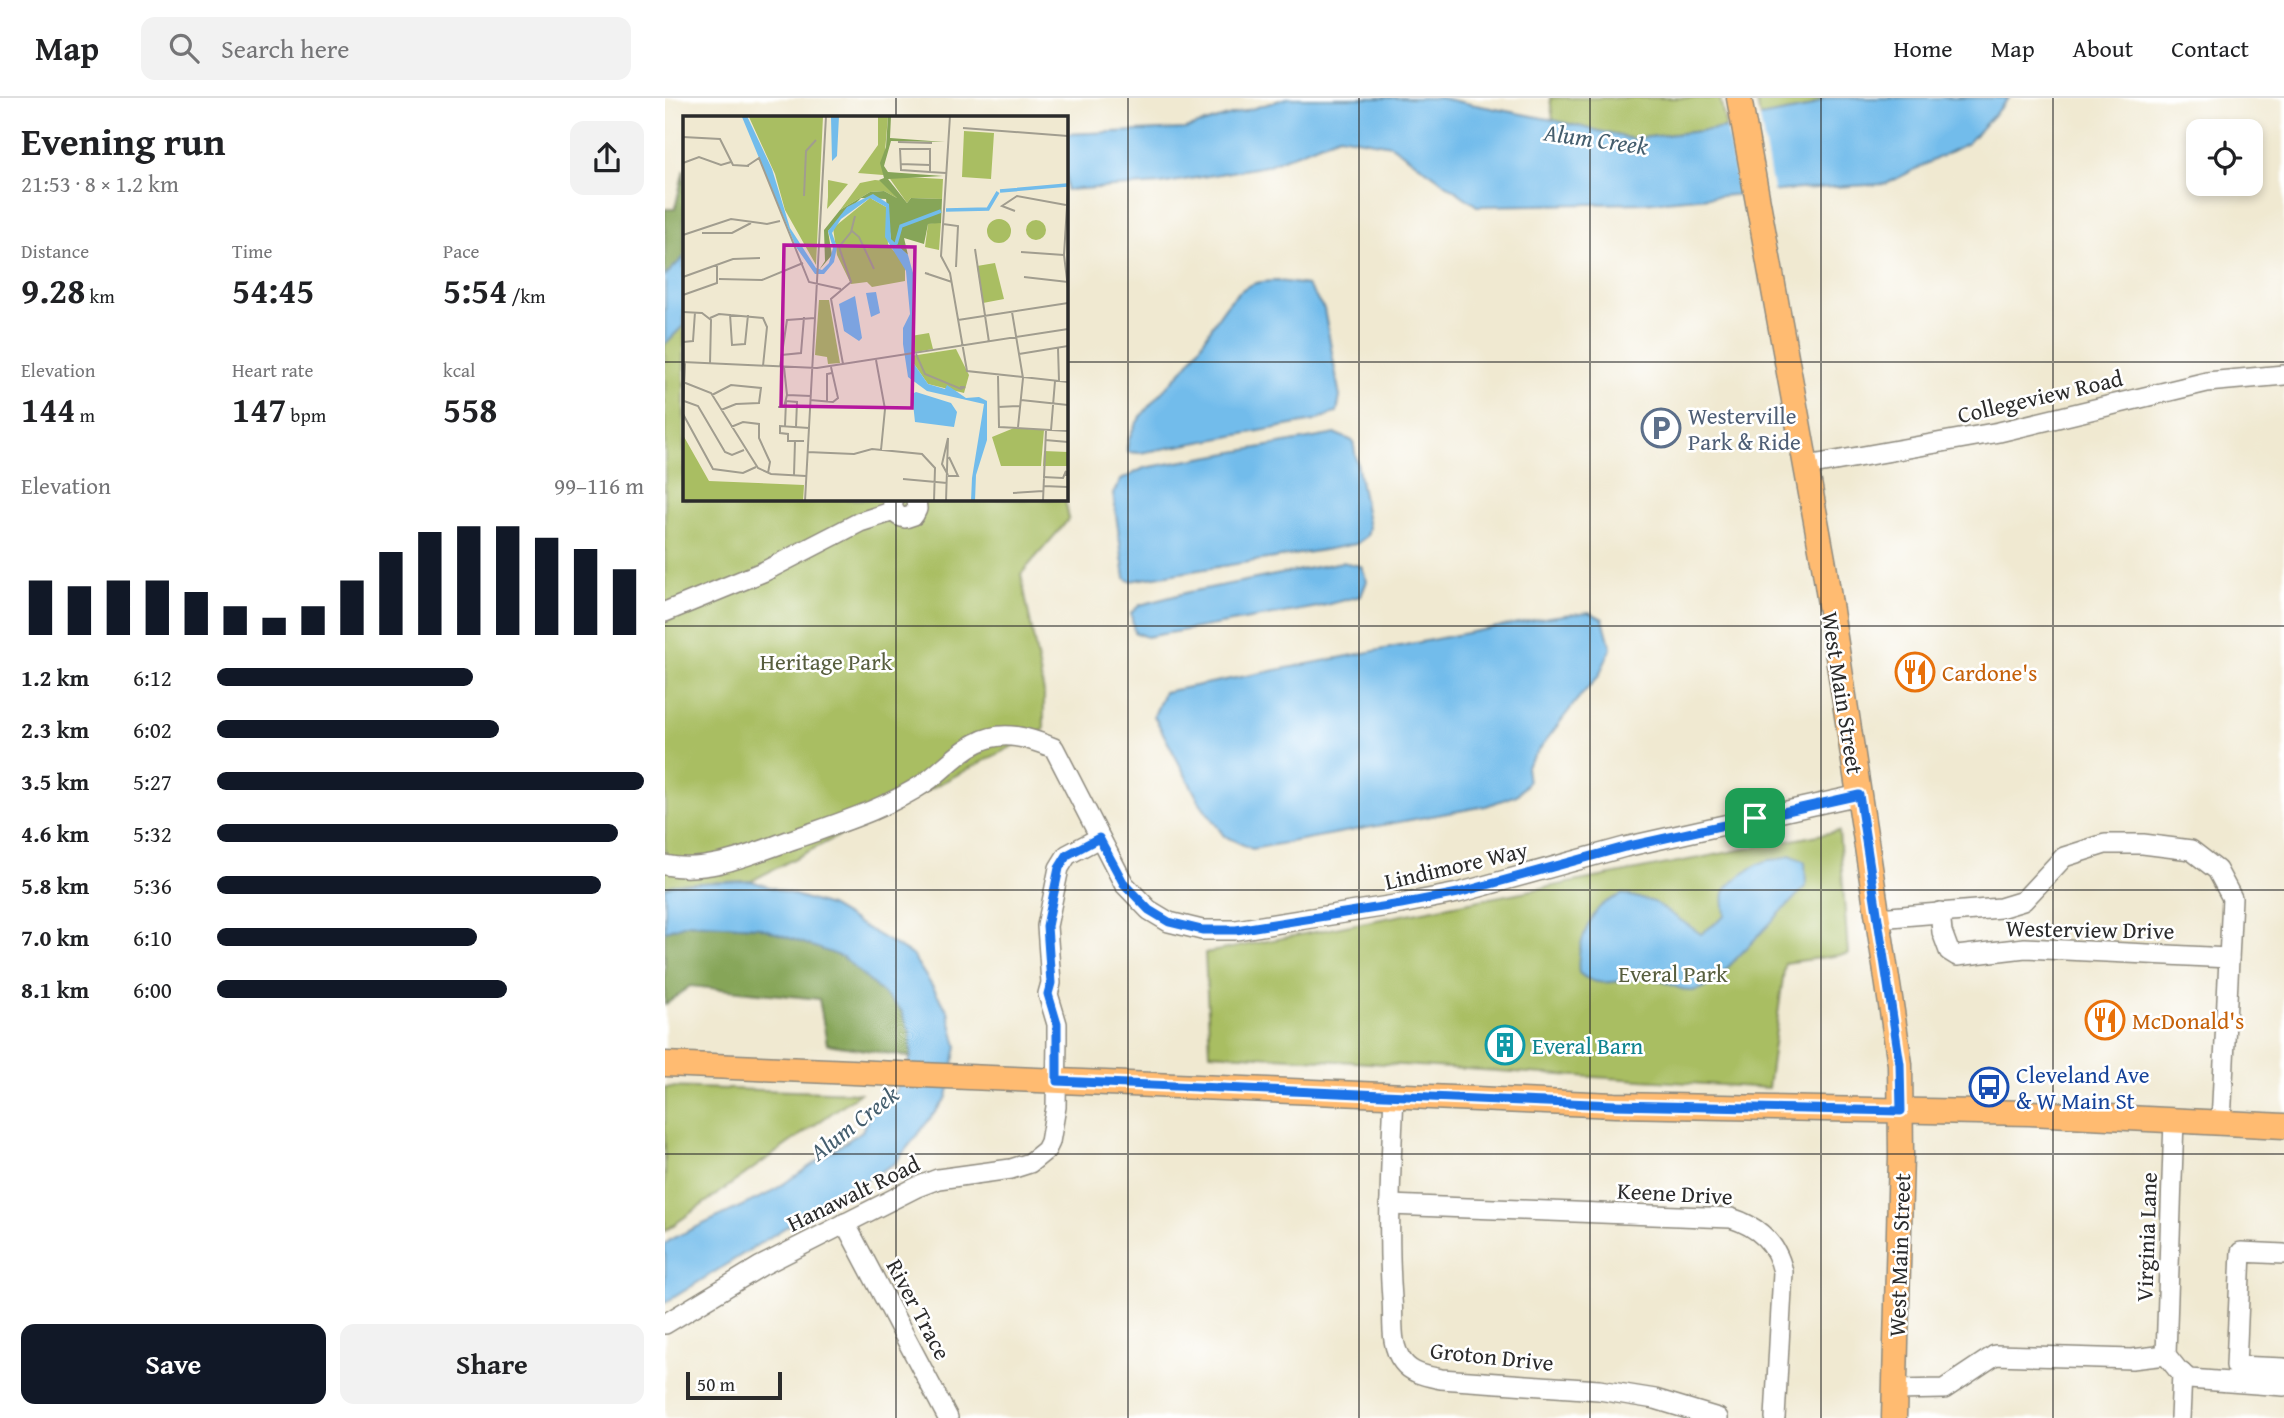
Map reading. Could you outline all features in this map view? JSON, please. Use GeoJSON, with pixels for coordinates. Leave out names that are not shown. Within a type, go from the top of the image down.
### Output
{"type":"FeatureCollection","features":[{"type":"Feature","properties":{"kind":"main road","name":"West Main Street"},"geometry":{"type":"LineString","coordinates":[[1739,98],[1807,466],[1900,1064],[1894,1418]]}},
{"type":"Feature","properties":{"kind":"main road"},"geometry":{"type":"LineString","coordinates":[[665,1064],[1615,1105],[2031,1113],[2284,1126]]}},
{"type":"Feature","properties":{"kind":"street","name":"Collegeview Road"},"geometry":{"type":"LineString","coordinates":[[1807,466],[1999,432],[2207,382],[2284,375]]}},
{"type":"Feature","properties":{"kind":"street"},"geometry":{"type":"LineString","coordinates":[[665,612],[765,571],[894,505],[899,517],[910,517],[917,509],[916,500]]}},
{"type":"Feature","properties":{"kind":"street","name":"Lindimore Way"},"geometry":{"type":"LineString","coordinates":[[665,865],[698,867],[730,862],[844,822],[890,803],[926,782],[977,742],[1007,736],[1027,737],[1054,748],[1124,884],[1149,910],[1169,922],[1202,930],[1236,930],[1458,893],[1625,847],[1859,795]]}},
{"type":"Feature","properties":{"kind":"street","name":"Hanawalt Road"},"geometry":{"type":"LineString","coordinates":[[665,1324],[726,1285],[917,1187],[938,1179],[1011,1169],[1037,1159],[1046,1150],[1053,1133],[1057,1081],[1057,1024],[1048,994],[1051,983],[1047,926],[1059,868],[1067,855],[1099,838]]}},
{"type":"Feature","properties":{"kind":"street","name":"Westerview Drive"},"geometry":{"type":"LineString","coordinates":[[1878,918],[2000,908],[2023,901],[2064,857],[2105,844],[2143,844],[2191,850],[2217,870],[2232,898],[2221,1123]]}},
{"type":"Feature","properties":{"kind":"street","name":"Westerview Drive"},"geometry":{"type":"LineString","coordinates":[[1940,912],[1942,932],[1949,951],[1957,956],[2025,948],[2229,958]]}},
{"type":"Feature","properties":{"kind":"street","name":"Groton Drive"},"geometry":{"type":"LineString","coordinates":[[1394,1095],[1389,1205],[1393,1343],[1403,1363],[1420,1375],[1441,1379],[1598,1390],[1655,1399],[1719,1418]]}},
{"type":"Feature","properties":{"kind":"street","name":"Virginia Lane"},"geometry":{"type":"LineString","coordinates":[[2166,1355],[2174,1120]]}},
{"type":"Feature","properties":{"kind":"street","name":"Keene Drive"},"geometry":{"type":"LineString","coordinates":[[1389,1205],[1731,1218],[1751,1224],[1772,1244],[1780,1257],[1783,1272],[1776,1418]]}},
{"type":"Feature","properties":{"kind":"street","name":"River Trace"},"geometry":{"type":"LineString","coordinates":[[845,1223],[948,1418]]}},
{"type":"Feature","properties":{"kind":"street"},"geometry":{"type":"LineString","coordinates":[[2284,1254],[2241,1252],[2236,1366],[2284,1368]]}},
{"type":"Feature","properties":{"kind":"street"},"geometry":{"type":"LineString","coordinates":[[1895,1390],[1944,1389],[1995,1355],[2133,1359],[2166,1355],[2189,1379],[2284,1386]]}},
{"type":"Feature","properties":{"kind":"street"},"geometry":{"type":"LineString","coordinates":[[2180,1418],[2182,1373]]}},
{"type":"Feature","properties":{"kind":"green space"},"geometry":{"type":"Polygon","coordinates":[[[1550,98],[1720,98],[1726,128],[1632,139],[1553,120],[1550,98]]]}},
{"type":"Feature","properties":{"kind":"green space"},"geometry":{"type":"Polygon","coordinates":[[[1756,98],[1825,98],[1807,108],[1760,117],[1756,98]]]}},
{"type":"Feature","properties":{"kind":"green space"},"geometry":{"type":"Polygon","coordinates":[[[683,173],[683,258],[665,276],[665,209],[675,209],[683,173]]]}},
{"type":"Feature","properties":{"kind":"green space","name":"Heritage Park"},"geometry":{"type":"Polygon","coordinates":[[[683,326],[683,500],[1065,500],[1069,519],[1021,574],[1044,693],[1044,730],[751,881],[675,884],[665,888],[665,344],[683,326]]]}},
{"type":"Feature","properties":{"kind":"green space","name":"Everal Park"},"geometry":{"type":"Polygon","coordinates":[[[1839,831],[1848,954],[1785,963],[1768,1088],[1210,1053],[1205,953],[1839,831]]]}},
{"type":"Feature","properties":{"kind":"green space"},"geometry":{"type":"Polygon","coordinates":[[[689,923],[759,927],[843,957],[901,1010],[910,1032],[911,1057],[827,1044],[819,999],[690,986],[665,1005],[665,931],[689,923]]]}},
{"type":"Feature","properties":{"kind":"green space"},"geometry":{"type":"Polygon","coordinates":[[[665,1087],[860,1093],[665,1231],[665,1087]]]}},
{"type":"Feature","properties":{"kind":"water","name":"Alum Creek"},"geometry":{"type":"Polygon","coordinates":[[[1287,98],[1440,98],[1632,139],[1726,128],[1760,117],[1807,108],[1825,98],[2009,98],[1968,143],[1886,184],[1642,203],[1477,206],[1391,145],[1339,136],[1266,166],[1161,184],[1067,190],[1067,134],[1185,129],[1287,98]]]}},
{"type":"Feature","properties":{"kind":"water"},"geometry":{"type":"Polygon","coordinates":[[[683,258],[683,326],[665,344],[665,276],[683,258]]]}},
{"type":"Feature","properties":{"kind":"water"},"geometry":{"type":"Polygon","coordinates":[[[1278,281],[1307,285],[1324,309],[1340,397],[1337,412],[1314,421],[1140,453],[1127,452],[1129,440],[1141,416],[1187,365],[1227,305],[1249,286],[1259,282],[1278,281]]]}},
{"type":"Feature","properties":{"kind":"water"},"geometry":{"type":"Polygon","coordinates":[[[1336,434],[1353,441],[1369,528],[1367,536],[1356,544],[1130,581],[1125,578],[1113,493],[1121,480],[1144,468],[1336,434]]]}},
{"type":"Feature","properties":{"kind":"water"},"geometry":{"type":"Polygon","coordinates":[[[1342,562],[1361,566],[1367,581],[1361,596],[1318,607],[1146,637],[1134,632],[1131,613],[1140,605],[1189,592],[1342,562]]]}},
{"type":"Feature","properties":{"kind":"water"},"geometry":{"type":"Polygon","coordinates":[[[1589,612],[1603,619],[1611,648],[1599,676],[1577,700],[1526,767],[1528,782],[1517,795],[1486,806],[1252,849],[1224,836],[1199,801],[1154,716],[1164,692],[1549,617],[1589,612]]]}},
{"type":"Feature","properties":{"kind":"water"},"geometry":{"type":"Polygon","coordinates":[[[1790,855],[1805,862],[1806,886],[1711,985],[1690,991],[1653,978],[1603,982],[1579,973],[1580,948],[1585,931],[1598,909],[1606,902],[1623,894],[1654,902],[1701,934],[1725,916],[1723,896],[1731,884],[1758,865],[1790,855]]]}},
{"type":"Feature","properties":{"kind":"water"},"geometry":{"type":"Polygon","coordinates":[[[751,881],[829,906],[912,955],[948,1011],[957,1046],[947,1097],[895,1163],[665,1303],[665,1244],[770,1193],[862,1131],[869,1115],[895,1092],[911,1057],[910,1032],[901,1010],[843,957],[759,927],[689,923],[665,931],[665,888],[675,884],[751,881]]]}},
{"type":"Feature","properties":{"kind":"pier"},"geometry":{"type":"Polygon","coordinates":[[[1759,113],[1774,195],[1739,198],[1726,124],[1759,113]]]}},
{"type":"Feature","properties":{"kind":"place","name":"Westerville Park & Ride"},"geometry":{"type":"Point","coordinates":[1661,428]}},
{"type":"Feature","properties":{"kind":"place","name":"Cardone's"},"geometry":{"type":"Point","coordinates":[1915,672]}},
{"type":"Feature","properties":{"kind":"place","name":"McDonald's"},"geometry":{"type":"Point","coordinates":[2105,1020]}},
{"type":"Feature","properties":{"kind":"place","name":"Everal Barn"},"geometry":{"type":"Point","coordinates":[1505,1045]}},
{"type":"Feature","properties":{"kind":"place","name":"Cleveland Ave & W Main St"},"geometry":{"type":"Point","coordinates":[1989,1087]}},
{"type":"Feature","properties":{"kind":"route"},"geometry":{"type":"LineString","coordinates":[[1859,795],[1900,1064],[1901,1111],[1615,1105],[1057,1081],[1057,1024],[1048,994],[1051,983],[1046,940],[1054,883],[1067,855],[1099,838],[1124,884],[1149,910],[1169,922],[1202,930],[1236,930],[1458,893],[1625,847],[1755,818],[1859,795]]}}]}
